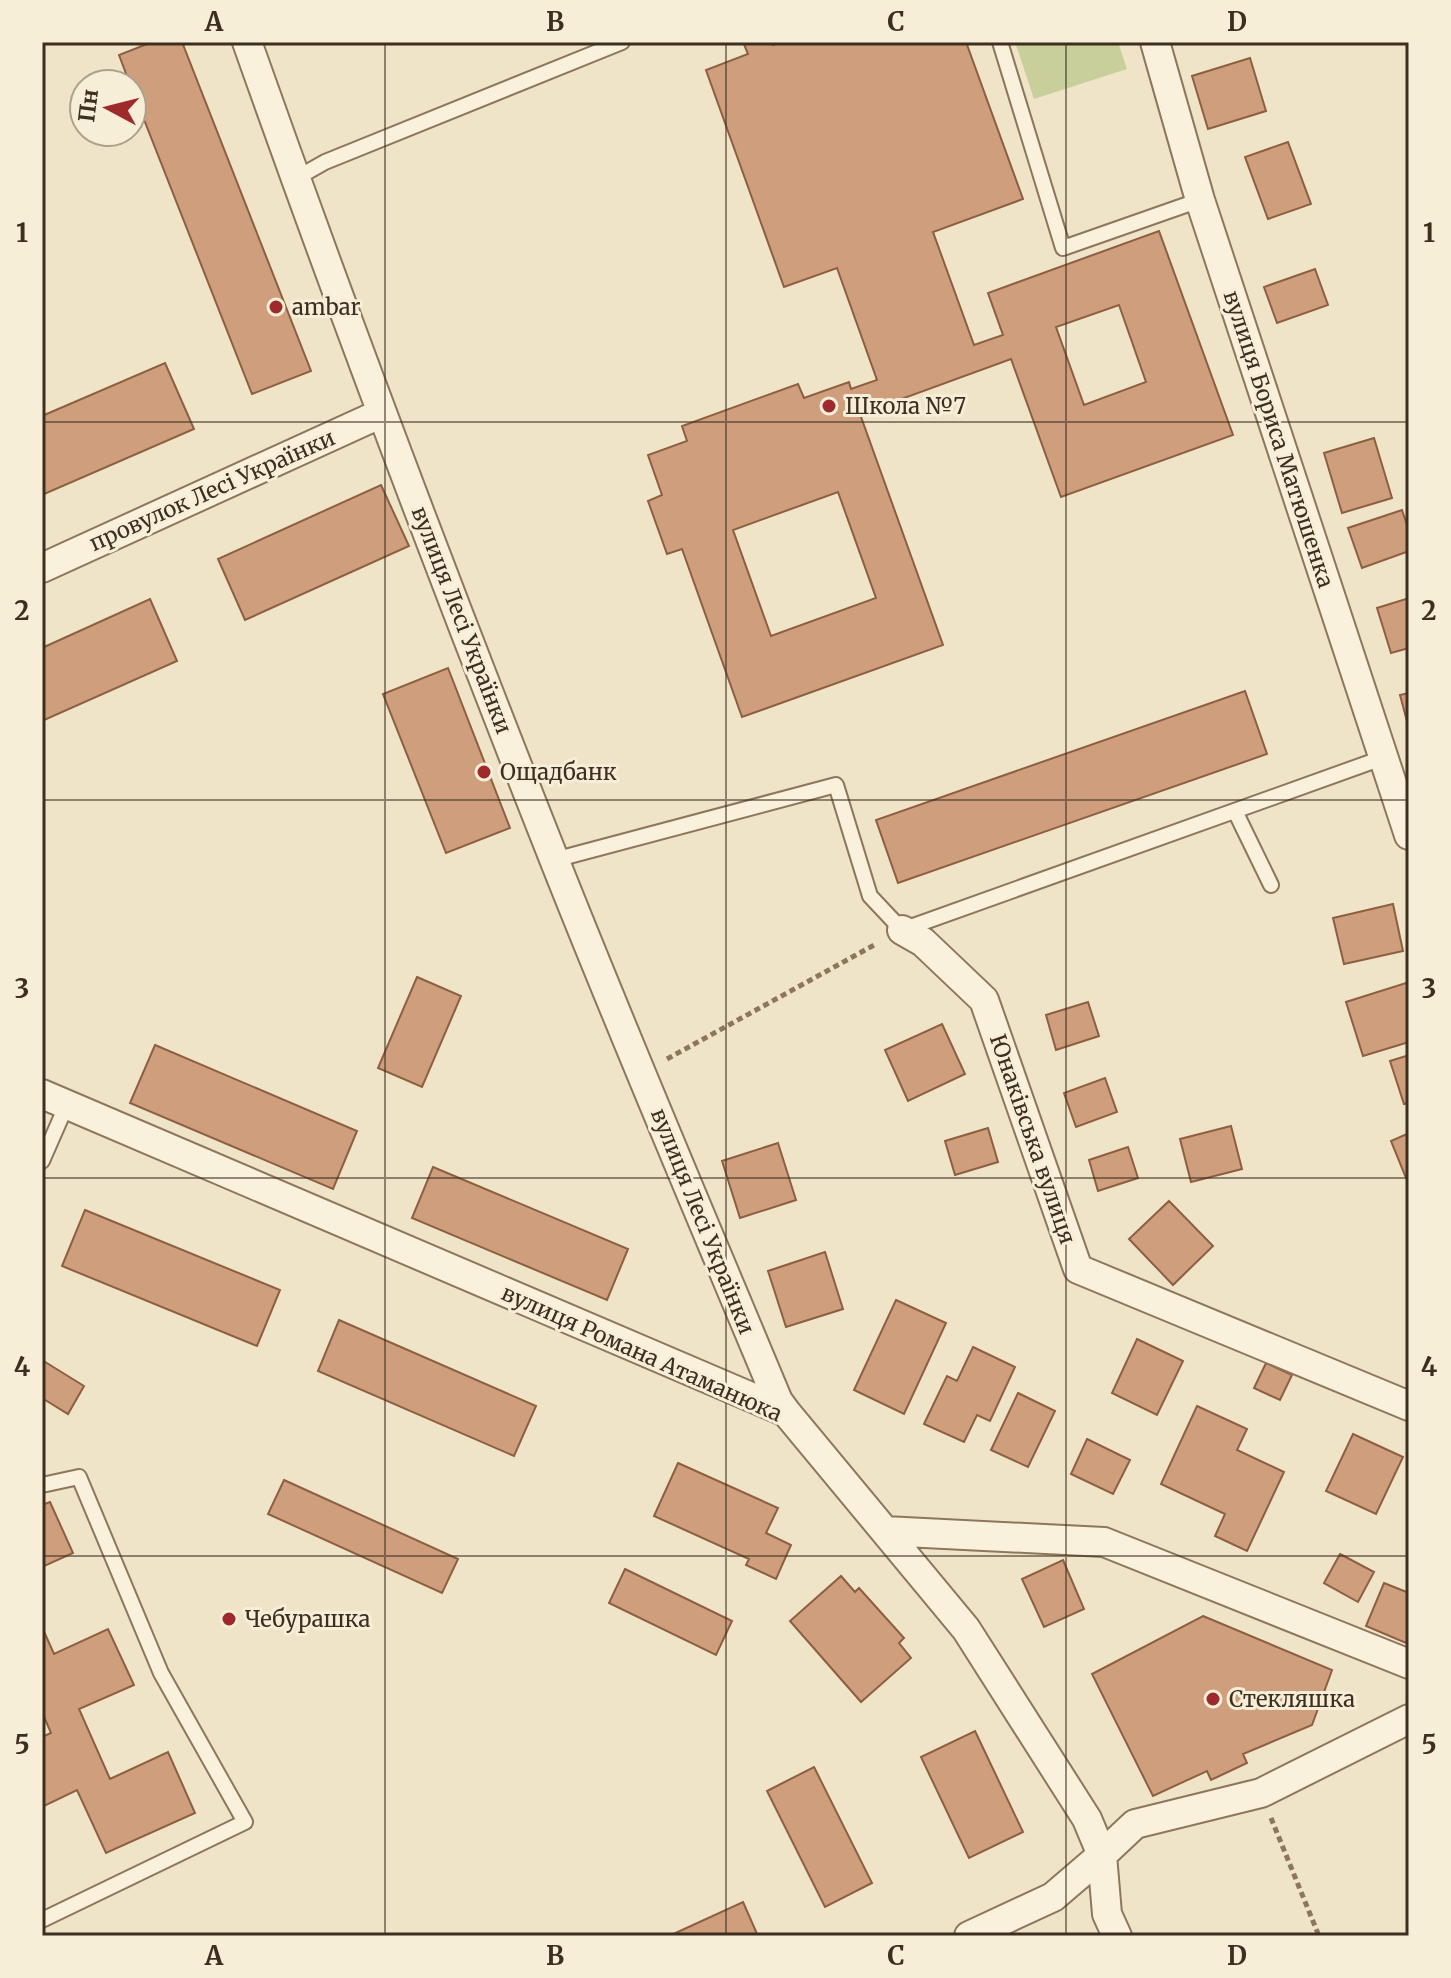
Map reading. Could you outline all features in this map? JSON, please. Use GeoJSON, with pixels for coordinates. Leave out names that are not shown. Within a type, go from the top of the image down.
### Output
{"type":"FeatureCollection","features":[{"type":"Feature","properties":{"kind":"street","name":"вулиця Лесі Українки"},"geometry":{"type":"LineString","coordinates":[[247,42],[382,413],[554,860],[778,1401],[786,1412]]}},
{"type":"Feature","properties":{"kind":"street","name":"вулиця Бориса Матюшенка"},"geometry":{"type":"LineString","coordinates":[[1155,42],[1200,200],[1409,835]]}},
{"type":"Feature","properties":{"kind":"street","name":"провулок Лесі Українки"},"geometry":{"type":"LineString","coordinates":[[42,568],[382,413]]}},
{"type":"Feature","properties":{"kind":"street","name":"Юнаківська вулиця"},"geometry":{"type":"LineString","coordinates":[[902,930],[923,942],[984,1000],[1078,1269],[1409,1406]]}},
{"type":"Feature","properties":{"kind":"street","name":"вулиця Романа Атаманюка"},"geometry":{"type":"LineString","coordinates":[[54,1099],[786,1412],[966,1629],[1087,1819],[1102,1855],[1107,1914],[1117,1936]]}},
{"type":"Feature","properties":{"kind":"street"},"geometry":{"type":"LineString","coordinates":[[885,1531],[1104,1542],[1409,1664]]}},
{"type":"Feature","properties":{"kind":"street"},"geometry":{"type":"LineString","coordinates":[[969,1936],[1053,1897],[1135,1824],[1261,1793],[1409,1719]]}},
{"type":"Feature","properties":{"kind":"lane"},"geometry":{"type":"LineString","coordinates":[[295,179],[325,162],[622,42]]}},
{"type":"Feature","properties":{"kind":"lane"},"geometry":{"type":"LineString","coordinates":[[1000,42],[1063,248],[1200,200]]}},
{"type":"Feature","properties":{"kind":"lane"},"geometry":{"type":"LineString","coordinates":[[554,860],[836,785],[870,896],[902,930],[1385,757]]}},
{"type":"Feature","properties":{"kind":"lane"},"geometry":{"type":"LineString","coordinates":[[1235,811],[1271,885]]}},
{"type":"Feature","properties":{"kind":"lane"},"geometry":{"type":"LineString","coordinates":[[42,1161],[54,1099]]}},
{"type":"Feature","properties":{"kind":"lane"},"geometry":{"type":"LineString","coordinates":[[42,1485],[79,1477],[161,1673],[245,1822],[42,1920]]}},
{"type":"Feature","properties":{"kind":"path"},"geometry":{"type":"LineString","coordinates":[[642,1073],[902,930]]}},
{"type":"Feature","properties":{"kind":"path"},"geometry":{"type":"LineString","coordinates":[[1261,1793],[1319,1936]]}},
{"type":"Feature","properties":{"kind":"green space"},"geometry":{"type":"Polygon","coordinates":[[[1015,42],[1118,42],[1127,69],[1034,99],[1015,42]]]}},
{"type":"Feature","properties":{"kind":"building"},"geometry":{"type":"Polygon","coordinates":[[[152,42],[182,42],[311,371],[252,394],[148,130],[148,68],[124,68],[119,55],[152,42]]]}},
{"type":"Feature","properties":{"kind":"building"},"geometry":{"type":"Polygon","coordinates":[[[743,42],[772,42],[773,45],[782,42],[966,42],[1023,199],[933,232],[974,345],[1003,335],[988,293],[1159,231],[1233,435],[1061,497],[1011,359],[860,414],[943,645],[742,717],[682,549],[667,554],[648,501],[662,495],[648,455],[687,441],[682,426],[798,384],[804,398],[849,382],[851,389],[877,380],[837,268],[784,287],[706,70],[748,54],[743,42]],[[1119,305],[1056,327],[1084,405],[1146,382],[1119,305]],[[838,492],[733,530],[771,636],[876,598],[838,492]]]}},
{"type":"Feature","properties":{"kind":"building"},"geometry":{"type":"Polygon","coordinates":[[[1250,58],[1266,111],[1208,129],[1192,76],[1250,58]]]}},
{"type":"Feature","properties":{"kind":"building"},"geometry":{"type":"Polygon","coordinates":[[[1288,142],[1311,204],[1268,219],[1245,157],[1288,142]]]}},
{"type":"Feature","properties":{"kind":"building"},"geometry":{"type":"Polygon","coordinates":[[[1315,269],[1328,305],[1277,323],[1264,287],[1315,269]]]}},
{"type":"Feature","properties":{"kind":"building"},"geometry":{"type":"Polygon","coordinates":[[[165,363],[194,429],[42,495],[42,416],[165,363]]]}},
{"type":"Feature","properties":{"kind":"building"},"geometry":{"type":"Polygon","coordinates":[[[1374,438],[1392,498],[1342,513],[1324,453],[1374,438]]]}},
{"type":"Feature","properties":{"kind":"building"},"geometry":{"type":"Polygon","coordinates":[[[381,485],[409,546],[245,620],[218,559],[381,485]]]}},
{"type":"Feature","properties":{"kind":"building"},"geometry":{"type":"Polygon","coordinates":[[[1402,510],[1409,531],[1409,551],[1362,568],[1348,528],[1402,510]]]}},
{"type":"Feature","properties":{"kind":"building"},"geometry":{"type":"Polygon","coordinates":[[[1409,598],[1409,648],[1391,653],[1377,608],[1409,598]]]}},
{"type":"Feature","properties":{"kind":"building"},"geometry":{"type":"Polygon","coordinates":[[[150,599],[177,661],[42,721],[42,648],[150,599]]]}},
{"type":"Feature","properties":{"kind":"building"},"geometry":{"type":"Polygon","coordinates":[[[448,668],[510,828],[446,853],[383,694],[448,668]]]}},
{"type":"Feature","properties":{"kind":"building"},"geometry":{"type":"Polygon","coordinates":[[[1245,691],[1267,754],[898,883],[876,820],[1245,691]]]}},
{"type":"Feature","properties":{"kind":"building"},"geometry":{"type":"Polygon","coordinates":[[[1409,693],[1409,729],[1400,695],[1409,693]]]}},
{"type":"Feature","properties":{"kind":"building"},"geometry":{"type":"Polygon","coordinates":[[[1393,904],[1403,951],[1344,964],[1333,918],[1393,904]]]}},
{"type":"Feature","properties":{"kind":"building"},"geometry":{"type":"Polygon","coordinates":[[[417,977],[461,996],[422,1087],[378,1068],[417,977]]]}},
{"type":"Feature","properties":{"kind":"building"},"geometry":{"type":"Polygon","coordinates":[[[1409,982],[1409,1042],[1363,1056],[1346,1002],[1409,982]]]}},
{"type":"Feature","properties":{"kind":"building"},"geometry":{"type":"Polygon","coordinates":[[[1088,1002],[1099,1036],[1056,1050],[1046,1015],[1088,1002]]]}},
{"type":"Feature","properties":{"kind":"building"},"geometry":{"type":"Polygon","coordinates":[[[942,1024],[965,1074],[908,1101],[885,1050],[942,1024]]]}},
{"type":"Feature","properties":{"kind":"building"},"geometry":{"type":"Polygon","coordinates":[[[155,1045],[357,1131],[333,1189],[130,1103],[155,1045]]]}},
{"type":"Feature","properties":{"kind":"building"},"geometry":{"type":"Polygon","coordinates":[[[1409,1055],[1409,1103],[1404,1104],[1390,1061],[1409,1055]]]}},
{"type":"Feature","properties":{"kind":"building"},"geometry":{"type":"Polygon","coordinates":[[[1105,1078],[1117,1112],[1076,1127],[1064,1093],[1105,1078]]]}},
{"type":"Feature","properties":{"kind":"building"},"geometry":{"type":"Polygon","coordinates":[[[1231,1126],[1242,1169],[1191,1182],[1180,1139],[1231,1126]]]}},
{"type":"Feature","properties":{"kind":"building"},"geometry":{"type":"Polygon","coordinates":[[[988,1128],[998,1162],[955,1175],[945,1141],[988,1128]]]}},
{"type":"Feature","properties":{"kind":"building"},"geometry":{"type":"Polygon","coordinates":[[[1409,1133],[1409,1177],[1406,1178],[1391,1141],[1409,1133]]]}},
{"type":"Feature","properties":{"kind":"building"},"geometry":{"type":"Polygon","coordinates":[[[778,1143],[796,1200],[740,1218],[722,1161],[778,1143]]]}},
{"type":"Feature","properties":{"kind":"building"},"geometry":{"type":"Polygon","coordinates":[[[1128,1147],[1138,1178],[1098,1191],[1089,1160],[1128,1147]]]}},
{"type":"Feature","properties":{"kind":"building"},"geometry":{"type":"Polygon","coordinates":[[[433,1167],[628,1249],[607,1300],[412,1218],[433,1167]]]}},
{"type":"Feature","properties":{"kind":"building"},"geometry":{"type":"Polygon","coordinates":[[[1169,1201],[1213,1246],[1173,1285],[1129,1239],[1169,1201]]]}},
{"type":"Feature","properties":{"kind":"building"},"geometry":{"type":"Polygon","coordinates":[[[85,1210],[280,1290],[257,1346],[62,1266],[85,1210]]]}},
{"type":"Feature","properties":{"kind":"building"},"geometry":{"type":"Polygon","coordinates":[[[825,1252],[843,1309],[786,1327],[768,1271],[825,1252]]]}},
{"type":"Feature","properties":{"kind":"building"},"geometry":{"type":"Polygon","coordinates":[[[896,1300],[946,1323],[904,1414],[854,1390],[896,1300]]]}},
{"type":"Feature","properties":{"kind":"building"},"geometry":{"type":"Polygon","coordinates":[[[339,1320],[536,1406],[514,1456],[318,1371],[339,1320]]]}},
{"type":"Feature","properties":{"kind":"building"},"geometry":{"type":"Polygon","coordinates":[[[1137,1339],[1183,1361],[1157,1415],[1112,1393],[1137,1339]]]}},
{"type":"Feature","properties":{"kind":"building"},"geometry":{"type":"Polygon","coordinates":[[[973,1347],[1015,1367],[990,1421],[977,1415],[964,1442],[924,1424],[947,1376],[957,1381],[973,1347]]]}},
{"type":"Feature","properties":{"kind":"building"},"geometry":{"type":"Polygon","coordinates":[[[42,1360],[84,1386],[68,1414],[42,1398],[42,1360]]]}},
{"type":"Feature","properties":{"kind":"building"},"geometry":{"type":"Polygon","coordinates":[[[1266,1363],[1292,1375],[1280,1400],[1254,1388],[1266,1363]]]}},
{"type":"Feature","properties":{"kind":"building"},"geometry":{"type":"Polygon","coordinates":[[[1018,1393],[1055,1411],[1028,1467],[991,1450],[1018,1393]]]}},
{"type":"Feature","properties":{"kind":"building"},"geometry":{"type":"Polygon","coordinates":[[[1197,1406],[1247,1429],[1237,1450],[1284,1472],[1247,1551],[1215,1536],[1225,1514],[1161,1484],[1197,1406]]]}},
{"type":"Feature","properties":{"kind":"building"},"geometry":{"type":"Polygon","coordinates":[[[1353,1434],[1403,1457],[1376,1514],[1326,1491],[1353,1434]]]}},
{"type":"Feature","properties":{"kind":"building"},"geometry":{"type":"Polygon","coordinates":[[[1087,1439],[1130,1460],[1113,1494],[1071,1474],[1087,1439]]]}},
{"type":"Feature","properties":{"kind":"building"},"geometry":{"type":"Polygon","coordinates":[[[678,1463],[778,1508],[766,1533],[791,1545],[776,1579],[746,1565],[749,1559],[654,1516],[678,1463]]]}},
{"type":"Feature","properties":{"kind":"building"},"geometry":{"type":"Polygon","coordinates":[[[284,1480],[458,1559],[442,1593],[268,1514],[284,1480]]]}},
{"type":"Feature","properties":{"kind":"building"},"geometry":{"type":"Polygon","coordinates":[[[50,1502],[73,1553],[42,1567],[42,1505],[50,1502]]]}},
{"type":"Feature","properties":{"kind":"building"},"geometry":{"type":"Polygon","coordinates":[[[1340,1554],[1374,1572],[1358,1602],[1324,1583],[1340,1554]]]}},
{"type":"Feature","properties":{"kind":"building"},"geometry":{"type":"Polygon","coordinates":[[[1063,1560],[1084,1609],[1044,1627],[1022,1579],[1063,1560]]]}},
{"type":"Feature","properties":{"kind":"building"},"geometry":{"type":"Polygon","coordinates":[[[625,1569],[732,1621],[716,1655],[609,1603],[625,1569]]]}},
{"type":"Feature","properties":{"kind":"building"},"geometry":{"type":"Polygon","coordinates":[[[841,1576],[855,1592],[859,1588],[904,1638],[899,1643],[911,1658],[861,1702],[790,1621],[841,1576]]]}},
{"type":"Feature","properties":{"kind":"building"},"geometry":{"type":"Polygon","coordinates":[[[1384,1583],[1409,1593],[1409,1637],[1406,1643],[1366,1626],[1384,1583]]]}},
{"type":"Feature","properties":{"kind":"building","name":"Стекляшка"},"geometry":{"type":"Polygon","coordinates":[[[1203,1616],[1332,1670],[1312,1725],[1243,1754],[1247,1763],[1211,1780],[1207,1771],[1153,1796],[1092,1674],[1203,1616]]]}},
{"type":"Feature","properties":{"kind":"building"},"geometry":{"type":"Polygon","coordinates":[[[42,1627],[54,1654],[108,1629],[134,1685],[79,1709],[110,1779],[168,1752],[195,1813],[106,1853],[77,1790],[42,1807],[42,1737],[51,1733],[42,1712],[42,1627]]]}},
{"type":"Feature","properties":{"kind":"building"},"geometry":{"type":"Polygon","coordinates":[[[975,1731],[1023,1832],[969,1858],[921,1757],[975,1731]]]}},
{"type":"Feature","properties":{"kind":"building"},"geometry":{"type":"Polygon","coordinates":[[[814,1767],[872,1883],[825,1907],[767,1791],[814,1767]]]}},
{"type":"Feature","properties":{"kind":"building"},"geometry":{"type":"Polygon","coordinates":[[[743,1902],[758,1936],[669,1936],[743,1902]]]}},
{"type":"Feature","properties":{"kind":"place","name":"ambar"},"geometry":{"type":"Point","coordinates":[276,307]}},
{"type":"Feature","properties":{"kind":"place","name":"Школа №7"},"geometry":{"type":"Point","coordinates":[829,406]}},
{"type":"Feature","properties":{"kind":"place","name":"Ощадбанк"},"geometry":{"type":"Point","coordinates":[484,772]}},
{"type":"Feature","properties":{"kind":"place","name":"Чебурашка"},"geometry":{"type":"Point","coordinates":[229,1619]}},
{"type":"Feature","properties":{"kind":"place","name":"Стекляшка"},"geometry":{"type":"Point","coordinates":[1213,1699]}}]}
